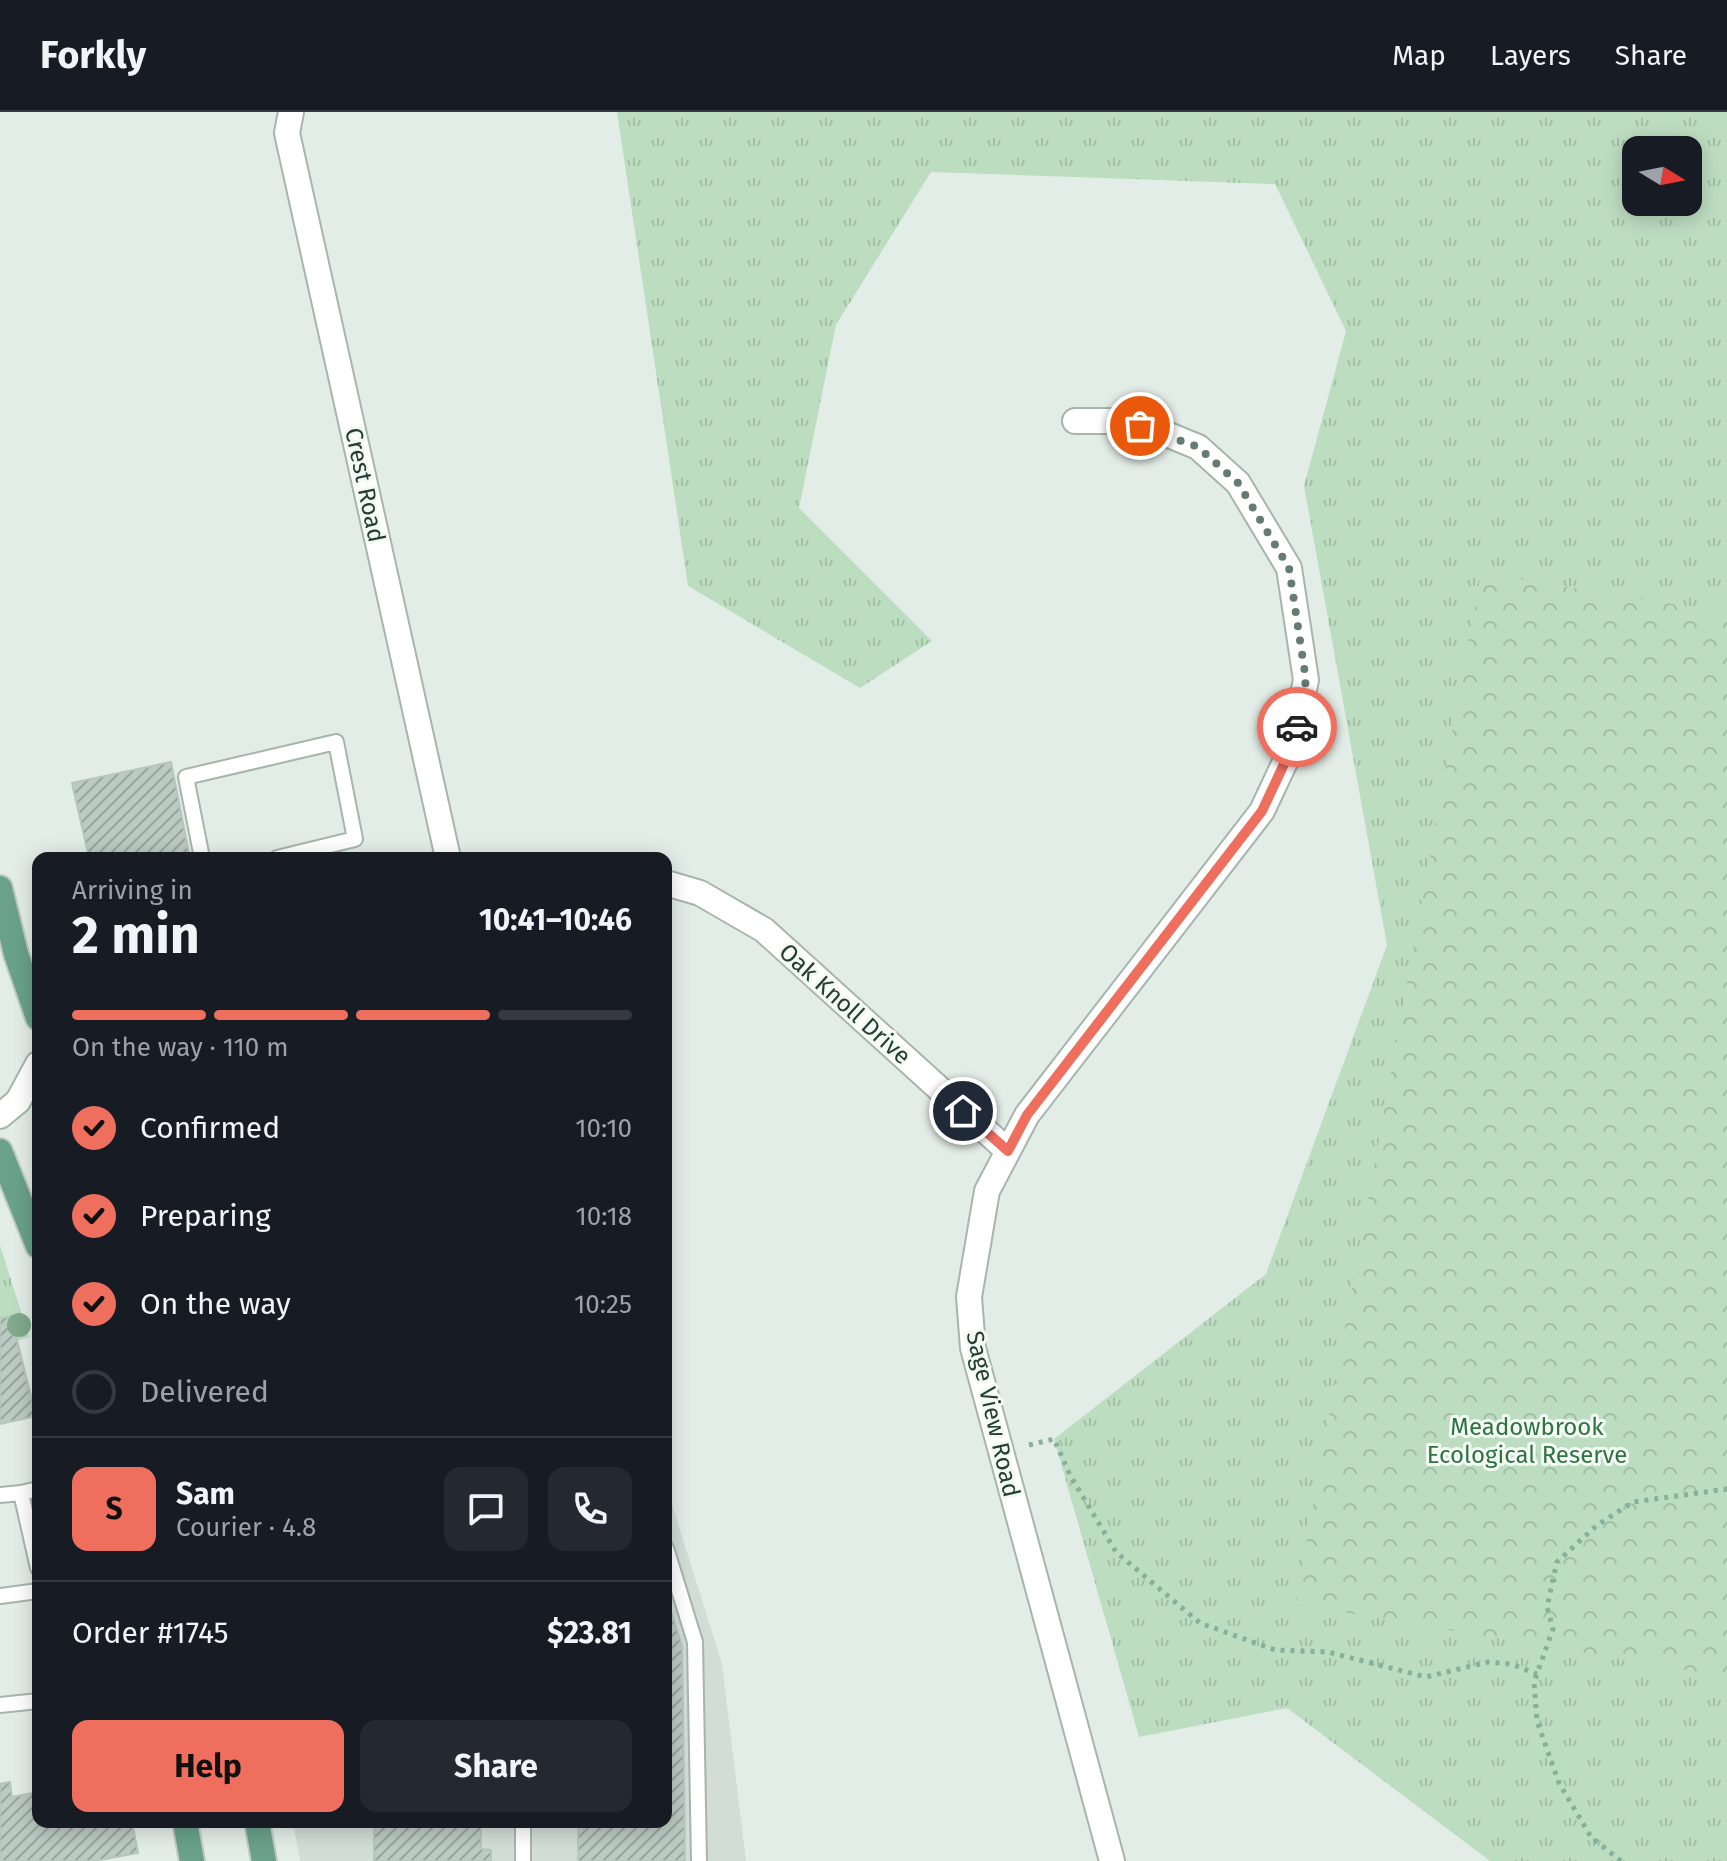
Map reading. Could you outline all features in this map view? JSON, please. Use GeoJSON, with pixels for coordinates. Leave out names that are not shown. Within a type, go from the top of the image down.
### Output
{"type":"FeatureCollection","features":[{"type":"Feature","properties":{"kind":"main road"},"geometry":{"type":"LineString","coordinates":[[0,888],[16,954],[32,1001]]}},
{"type":"Feature","properties":{"kind":"main road"},"geometry":{"type":"LineString","coordinates":[[0,1151],[32,1231]]}},
{"type":"Feature","properties":{"kind":"main road"},"geometry":{"type":"LineString","coordinates":[[186,1828],[192,1861]]}},
{"type":"Feature","properties":{"kind":"main road"},"geometry":{"type":"LineString","coordinates":[[258,1828],[264,1861]]}},
{"type":"Feature","properties":{"kind":"street","name":"Crest Road"},"geometry":{"type":"LineString","coordinates":[[291,112],[287,133],[447,852]]}},
{"type":"Feature","properties":{"kind":"street","name":"Sage View Road"},"geometry":{"type":"LineString","coordinates":[[1075,421],[1122,421],[1159,431],[1198,447],[1238,483],[1289,568],[1306,680],[1292,747],[1262,811],[1027,1115],[987,1191],[969,1297],[973,1348],[1112,1861]]}},
{"type":"Feature","properties":{"kind":"street","name":"Oak Knoll Drive"},"geometry":{"type":"LineString","coordinates":[[672,885],[700,893],[764,930],[1008,1151]]}},
{"type":"Feature","properties":{"kind":"street"},"geometry":{"type":"LineString","coordinates":[[9,1109],[32,1073]]}},
{"type":"Feature","properties":{"kind":"lane"},"geometry":{"type":"LineString","coordinates":[[201,852],[186,777],[336,742],[355,839],[302,852]]}},
{"type":"Feature","properties":{"kind":"lane"},"geometry":{"type":"LineString","coordinates":[[0,1495],[32,1490]]}},
{"type":"Feature","properties":{"kind":"lane"},"geometry":{"type":"LineString","coordinates":[[21,1493],[32,1542]]}},
{"type":"Feature","properties":{"kind":"lane"},"geometry":{"type":"LineString","coordinates":[[672,1567],[695,1642],[699,1861]]}},
{"type":"Feature","properties":{"kind":"lane"},"geometry":{"type":"LineString","coordinates":[[0,1596],[32,1592]]}},
{"type":"Feature","properties":{"kind":"lane"},"geometry":{"type":"LineString","coordinates":[[0,1705],[32,1702]]}},
{"type":"Feature","properties":{"kind":"lane"},"geometry":{"type":"LineString","coordinates":[[523,1828],[523,1861]]}},
{"type":"Feature","properties":{"kind":"path"},"geometry":{"type":"LineString","coordinates":[[1000,1451],[1054,1439],[1070,1475],[1116,1552],[1200,1623],[1275,1650],[1328,1652],[1426,1677],[1488,1662],[1511,1664],[1537,1674]]}},
{"type":"Feature","properties":{"kind":"path"},"geometry":{"type":"LineString","coordinates":[[1621,1861],[1591,1837],[1559,1783],[1537,1721],[1537,1674],[1553,1629],[1547,1607],[1557,1562],[1596,1526],[1633,1502],[1727,1489]]}},
{"type":"Feature","properties":{"kind":"shaded area"},"geometry":{"type":"Polygon","coordinates":[[[672,1504],[722,1664],[746,1861],[300,1861],[294,1828],[672,1828],[672,1504]]]}},
{"type":"Feature","properties":{"kind":"green space"},"geometry":{"type":"Polygon","coordinates":[[[617,112],[1727,112],[1727,1861],[1490,1861],[1287,1708],[1139,1737],[1054,1439],[1266,1274],[1387,945],[1304,486],[1346,331],[1275,184],[931,172],[836,325],[799,508],[932,641],[860,688],[688,586],[617,112]]]}},
{"type":"Feature","properties":{"kind":"green space","name":"Meadowbrook Ecological Reserve"},"geometry":{"type":"Polygon","coordinates":[[[1481,573],[1727,613],[1727,1677],[1295,1604],[1481,573]]]}},
{"type":"Feature","properties":{"kind":"green space"},"geometry":{"type":"Polygon","coordinates":[[[0,1245],[29,1337],[18,1341],[11,1316],[0,1319],[0,1245]]]}},
{"type":"Feature","properties":{"kind":"building"},"geometry":{"type":"Polygon","coordinates":[[[171,762],[189,852],[88,852],[72,783],[171,762]]]}},
{"type":"Feature","properties":{"kind":"building"},"geometry":{"type":"Polygon","coordinates":[[[11,1316],[32,1400],[32,1417],[0,1424],[0,1319],[11,1316]]]}},
{"type":"Feature","properties":{"kind":"building"},"geometry":{"type":"Polygon","coordinates":[[[672,1615],[682,1646],[685,1861],[578,1861],[578,1828],[672,1828],[672,1615]]]}},
{"type":"Feature","properties":{"kind":"building"},"geometry":{"type":"Polygon","coordinates":[[[10,1782],[12,1797],[32,1793],[32,1828],[133,1828],[138,1853],[94,1861],[0,1861],[0,1784],[10,1782]]]}},
{"type":"Feature","properties":{"kind":"building"},"geometry":{"type":"Polygon","coordinates":[[[374,1828],[481,1828],[481,1849],[491,1850],[491,1861],[374,1861],[374,1828]]]}},
{"type":"Feature","properties":{"kind":"way so far"},"geometry":{"type":"LineString","coordinates":[[1140,426],[1198,447],[1238,483],[1289,568],[1306,680],[1297,727]]}},
{"type":"Feature","properties":{"kind":"route"},"geometry":{"type":"LineString","coordinates":[[963,1111],[1008,1151],[1027,1115],[1262,811],[1292,747],[1297,727]]}}]}
